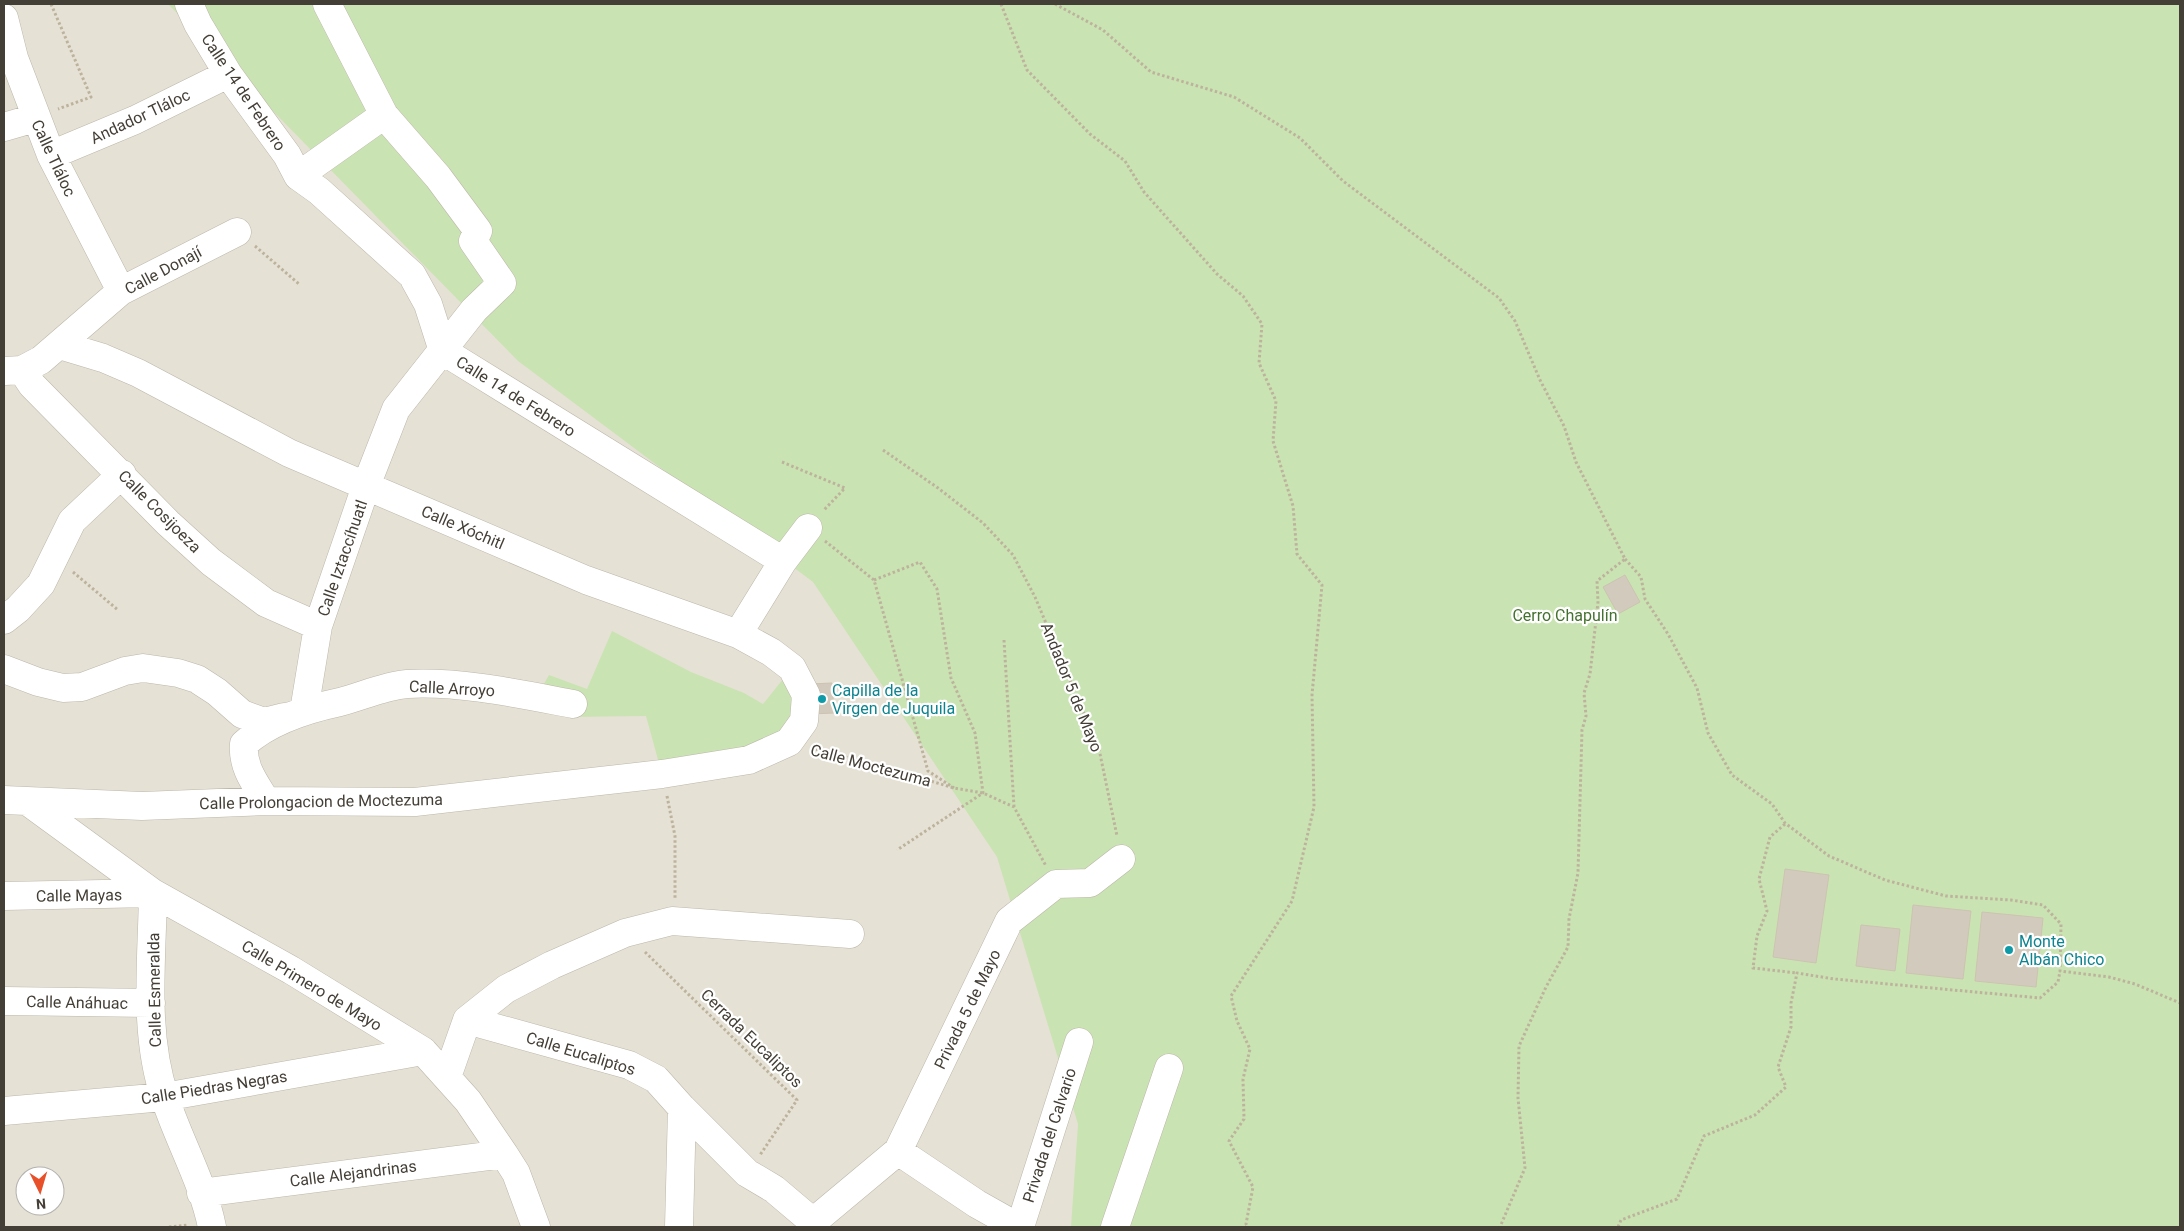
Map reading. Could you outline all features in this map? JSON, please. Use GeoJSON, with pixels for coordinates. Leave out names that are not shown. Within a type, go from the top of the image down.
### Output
{"type":"FeatureCollection","features":[{"type":"Feature","properties":{"kind":"street","name":"Calle 14 de Febrero"},"geometry":{"type":"LineString","coordinates":[[189,4],[198,24],[228,74],[287,155],[298,176],[319,192],[412,276],[428,304],[443,352],[783,561]]}},
{"type":"Feature","properties":{"kind":"street"},"geometry":{"type":"LineString","coordinates":[[298,176],[384,115],[327,4]]}},
{"type":"Feature","properties":{"kind":"street","name":"Calle Tláloc"},"geometry":{"type":"LineString","coordinates":[[4,18],[14,58],[35,118],[51,155],[121,291]]}},
{"type":"Feature","properties":{"kind":"street","name":"Andador Tláloc"},"geometry":{"type":"LineString","coordinates":[[51,155],[135,120],[228,74]]}},
{"type":"Feature","properties":{"kind":"street","name":"Calle Iztaccíhuatl"},"geometry":{"type":"LineString","coordinates":[[297,714],[318,626],[366,486],[396,409],[443,352],[474,310],[502,282],[473,241],[478,231],[438,177],[384,115]]}},
{"type":"Feature","properties":{"kind":"street"},"geometry":{"type":"LineString","coordinates":[[4,127],[35,118]]}},
{"type":"Feature","properties":{"kind":"street","name":"Calle Donají"},"geometry":{"type":"LineString","coordinates":[[13,370],[41,360],[121,291],[237,232]]}},
{"type":"Feature","properties":{"kind":"street","name":"Calle Xóchitl"},"geometry":{"type":"LineString","coordinates":[[60,345],[103,358],[138,373],[289,452],[586,580],[738,634],[771,652],[792,668],[806,695],[804,721],[788,742]]}},
{"type":"Feature","properties":{"kind":"street","name":"Calle Cosijoeza"},"geometry":{"type":"LineString","coordinates":[[13,370],[32,385],[122,474],[168,523],[211,562],[266,603],[318,626]]}},
{"type":"Feature","properties":{"kind":"street"},"geometry":{"type":"LineString","coordinates":[[4,620],[18,609],[41,584],[72,521],[122,474]]}},
{"type":"Feature","properties":{"kind":"street"},"geometry":{"type":"LineString","coordinates":[[738,634],[783,561],[808,528]]}},
{"type":"Feature","properties":{"kind":"street"},"geometry":{"type":"LineString","coordinates":[[4,669],[38,682],[63,688],[82,687],[125,671],[143,668],[178,673],[197,679],[217,692],[242,714],[264,722],[297,714]]}},
{"type":"Feature","properties":{"kind":"street","name":"Calle Arroyo"},"geometry":{"type":"LineString","coordinates":[[297,714],[379,689],[406,684],[441,685],[506,692],[573,704]]}},
{"type":"Feature","properties":{"kind":"street"},"geometry":{"type":"LineString","coordinates":[[266,801],[245,764],[244,744],[254,734],[297,714]]}},
{"type":"Feature","properties":{"kind":"street","name":"Calle Prolongacion de Moctezuma"},"geometry":{"type":"LineString","coordinates":[[15,800],[142,806],[266,801],[415,802],[662,774],[749,760],[788,742]]}},
{"type":"Feature","properties":{"kind":"street","name":"Calle Primero de Mayo"},"geometry":{"type":"LineString","coordinates":[[15,800],[153,893],[291,970],[423,1051],[468,1102],[516,1172],[536,1227]]}},
{"type":"Feature","properties":{"kind":"street"},"geometry":{"type":"LineString","coordinates":[[1056,884],[1090,883],[1121,859]]}},
{"type":"Feature","properties":{"kind":"street","name":"Privada 5 de Mayo"},"geometry":{"type":"LineString","coordinates":[[898,1151],[1009,921],[1056,884]]}},
{"type":"Feature","properties":{"kind":"street","name":"Calle Mayas"},"geometry":{"type":"LineString","coordinates":[[4,896],[153,893]]}},
{"type":"Feature","properties":{"kind":"street","name":"Calle Esmeralda"},"geometry":{"type":"LineString","coordinates":[[153,893],[151,1003],[154,1049],[164,1097],[201,1192],[212,1227]]}},
{"type":"Feature","properties":{"kind":"street"},"geometry":{"type":"LineString","coordinates":[[447,1077],[466,1020],[506,989],[552,965],[624,932],[672,921],[850,934]]}},
{"type":"Feature","properties":{"kind":"street","name":"Calle Anáhuac"},"geometry":{"type":"LineString","coordinates":[[4,1001],[151,1003]]}},
{"type":"Feature","properties":{"kind":"street","name":"Calle Eucaliptos"},"geometry":{"type":"LineString","coordinates":[[466,1020],[629,1065],[656,1079],[747,1173],[774,1189],[813,1225]]}},
{"type":"Feature","properties":{"kind":"street","name":"Privada del Calvario"},"geometry":{"type":"LineString","coordinates":[[1019,1227],[1079,1042]]}},
{"type":"Feature","properties":{"kind":"street","name":"Calle Piedras Negras"},"geometry":{"type":"LineString","coordinates":[[4,1111],[164,1097],[423,1051]]}},
{"type":"Feature","properties":{"kind":"street"},"geometry":{"type":"LineString","coordinates":[[1115,1227],[1169,1068]]}},
{"type":"Feature","properties":{"kind":"street"},"geometry":{"type":"LineString","coordinates":[[679,1227],[682,1108]]}},
{"type":"Feature","properties":{"kind":"street"},"geometry":{"type":"LineString","coordinates":[[813,1225],[898,1151],[977,1204],[1019,1227]]}},
{"type":"Feature","properties":{"kind":"street","name":"Calle Alejandrinas"},"geometry":{"type":"LineString","coordinates":[[201,1192],[504,1154]]}},
{"type":"Feature","properties":{"kind":"path"},"geometry":{"type":"LineString","coordinates":[[35,118],[91,97],[51,4]]}},
{"type":"Feature","properties":{"kind":"path"},"geometry":{"type":"LineString","coordinates":[[1001,4],[1027,70],[1090,134],[1125,161],[1144,192],[1217,274],[1243,296],[1262,324],[1258,363],[1276,401],[1272,441],[1293,506],[1297,554],[1322,585],[1312,695],[1314,807],[1292,901],[1231,996],[1237,1020],[1250,1049],[1243,1079],[1244,1119],[1228,1141],[1253,1187],[1246,1224],[1248,1227]]}},
{"type":"Feature","properties":{"kind":"path"},"geometry":{"type":"LineString","coordinates":[[1055,4],[1103,30],[1151,72],[1234,97],[1300,138],[1343,181],[1499,298],[1515,322],[1540,380],[1564,426],[1576,462],[1625,559],[1641,577],[1645,599],[1668,634],[1697,688],[1708,733],[1732,775],[1772,804],[1785,824],[1829,856],[1885,880],[1946,896],[2011,900],[2043,906],[2061,924],[2058,982],[2040,998],[1834,979],[1796,972],[1753,968],[1757,936],[1767,911],[1759,878],[1770,837],[1785,824]]}},
{"type":"Feature","properties":{"kind":"path"},"geometry":{"type":"LineString","coordinates":[[237,232],[300,284]]}},
{"type":"Feature","properties":{"kind":"path","name":"Andador 5 de Mayo"},"geometry":{"type":"LineString","coordinates":[[883,450],[938,488],[983,523],[1013,555],[1035,597],[1099,749],[1121,859]]}},
{"type":"Feature","properties":{"kind":"path"},"geometry":{"type":"LineString","coordinates":[[782,462],[845,488],[808,528],[874,580],[928,771],[954,788],[983,793],[1014,807]]}},
{"type":"Feature","properties":{"kind":"path"},"geometry":{"type":"LineString","coordinates":[[55,557],[118,610]]}},
{"type":"Feature","properties":{"kind":"path"},"geometry":{"type":"LineString","coordinates":[[1500,1227],[1525,1168],[1518,1098],[1519,1046],[1546,987],[1568,947],[1568,919],[1578,873],[1582,730],[1586,716],[1584,693],[1590,674],[1598,602],[1597,580],[1625,559]]}},
{"type":"Feature","properties":{"kind":"path"},"geometry":{"type":"LineString","coordinates":[[874,580],[920,562],[937,589],[951,678],[975,733],[983,793]]}},
{"type":"Feature","properties":{"kind":"path"},"geometry":{"type":"LineString","coordinates":[[1004,640],[1014,807],[1056,884]]}},
{"type":"Feature","properties":{"kind":"path","name":"Calle Moctezuma"},"geometry":{"type":"LineString","coordinates":[[788,742],[954,788]]}},
{"type":"Feature","properties":{"kind":"path"},"geometry":{"type":"LineString","coordinates":[[662,774],[675,836],[675,906],[672,921]]}},
{"type":"Feature","properties":{"kind":"path"},"geometry":{"type":"LineString","coordinates":[[897,850],[983,793]]}},
{"type":"Feature","properties":{"kind":"path","name":"Cerrada Eucaliptos"},"geometry":{"type":"LineString","coordinates":[[624,932],[797,1100],[747,1173]]}},
{"type":"Feature","properties":{"kind":"path"},"geometry":{"type":"LineString","coordinates":[[2060,971],[2109,977],[2135,984],[2180,1003]]}},
{"type":"Feature","properties":{"kind":"path"},"geometry":{"type":"LineString","coordinates":[[1618,1227],[1621,1220],[1677,1199],[1704,1136],[1755,1115],[1786,1087],[1778,1067],[1791,1027],[1791,1003],[1796,972]]}},
{"type":"Feature","properties":{"kind":"shaded area"},"geometry":{"type":"Polygon","coordinates":[[[4,4],[383,4],[781,380],[1232,1227],[4,1227],[4,4]]]}},
{"type":"Feature","properties":{"kind":"green space","name":"Cerro Chapulín"},"geometry":{"type":"Polygon","coordinates":[[[168,4],[2180,4],[2180,1227],[1071,1227],[1078,1124],[997,857],[813,582],[518,361],[168,4]]]}},
{"type":"Feature","properties":{"kind":"green space"},"geometry":{"type":"Polygon","coordinates":[[[612,631],[691,672],[744,693],[763,704],[792,668],[806,695],[789,742],[662,774],[646,716],[572,717],[541,689],[549,675],[587,689],[612,631]]]}},
{"type":"Feature","properties":{"kind":"building"},"geometry":{"type":"Polygon","coordinates":[[[1625,575],[1640,602],[1618,614],[1603,587],[1625,575]]]}},
{"type":"Feature","properties":{"kind":"building","name":"Capilla de la Virgen de Juquila"},"geometry":{"type":"Polygon","coordinates":[[[832,683],[834,713],[811,714],[810,684],[832,683]]]}},
{"type":"Feature","properties":{"kind":"building"},"geometry":{"type":"Polygon","coordinates":[[[1785,869],[1829,875],[1816,963],[1773,957],[1785,869]]]}},
{"type":"Feature","properties":{"kind":"building"},"geometry":{"type":"Polygon","coordinates":[[[1913,905],[1971,911],[1963,979],[1906,973],[1913,905]]]}},
{"type":"Feature","properties":{"kind":"building","name":"Monte Albán Chico"},"geometry":{"type":"Polygon","coordinates":[[[1982,912],[2043,918],[2036,987],[1975,981],[1982,912]]]}},
{"type":"Feature","properties":{"kind":"building"},"geometry":{"type":"Polygon","coordinates":[[[1861,925],[1900,929],[1895,971],[1856,966],[1861,925]]]}},
{"type":"Feature","properties":{"kind":"place","name":"Capilla de la Virgen de Juquila"},"geometry":{"type":"Point","coordinates":[822,699]}},
{"type":"Feature","properties":{"kind":"place","name":"Monte Albán Chico"},"geometry":{"type":"Point","coordinates":[2009,950]}}]}
